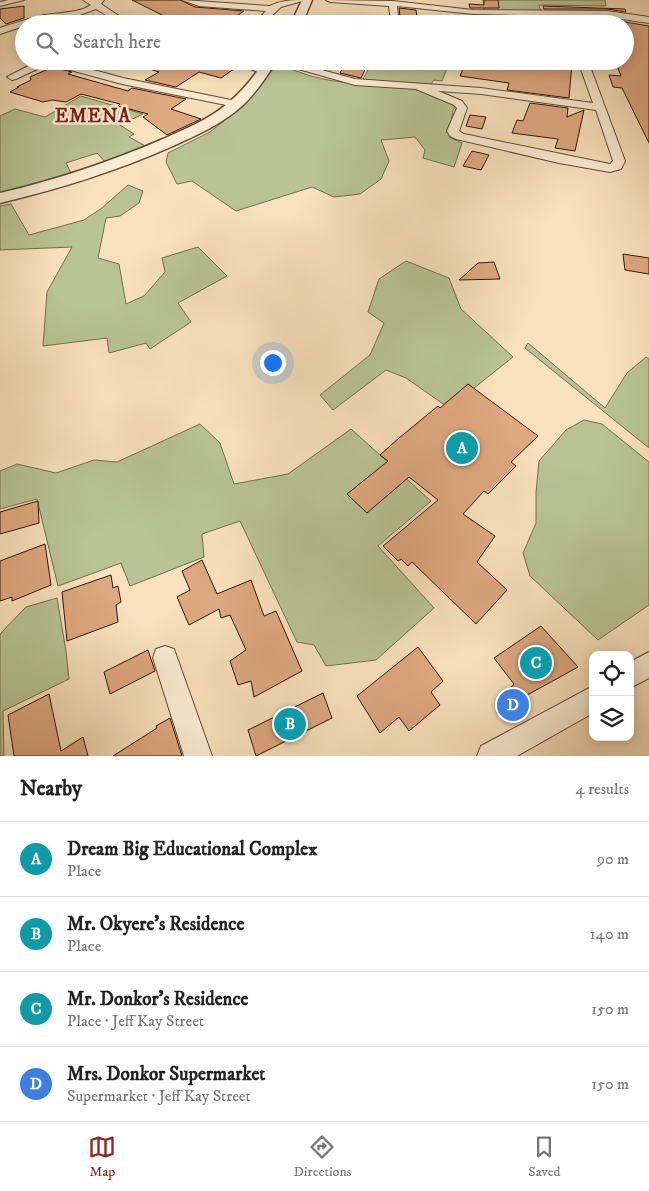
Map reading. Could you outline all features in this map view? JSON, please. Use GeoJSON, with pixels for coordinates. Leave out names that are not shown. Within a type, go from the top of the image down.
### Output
{"type":"FeatureCollection","features":[{"type":"Feature","properties":{"kind":"street"},"geometry":{"type":"LineString","coordinates":[[0,4],[20,0]]}},
{"type":"Feature","properties":{"kind":"street"},"geometry":{"type":"LineString","coordinates":[[87,0],[98,3],[115,15]]}},
{"type":"Feature","properties":{"kind":"street"},"geometry":{"type":"LineString","coordinates":[[266,15],[278,5],[302,0]]}},
{"type":"Feature","properties":{"kind":"street"},"geometry":{"type":"LineString","coordinates":[[300,15],[307,0]]}},
{"type":"Feature","properties":{"kind":"street"},"geometry":{"type":"LineString","coordinates":[[330,0],[392,4],[404,2],[472,12],[614,15]]}},
{"type":"Feature","properties":{"kind":"street"},"geometry":{"type":"LineString","coordinates":[[190,1],[272,9]]}},
{"type":"Feature","properties":{"kind":"street"},"geometry":{"type":"LineString","coordinates":[[60,15],[93,9],[98,3]]}},
{"type":"Feature","properties":{"kind":"street"},"geometry":{"type":"LineString","coordinates":[[392,4],[394,15]]}},
{"type":"Feature","properties":{"kind":"street"},"geometry":{"type":"LineString","coordinates":[[634,18],[649,20]]}},
{"type":"Feature","properties":{"kind":"street"},"geometry":{"type":"LineString","coordinates":[[0,31],[15,26]]}},
{"type":"Feature","properties":{"kind":"street"},"geometry":{"type":"LineString","coordinates":[[0,84],[27,70]]}},
{"type":"Feature","properties":{"kind":"street"},"geometry":{"type":"LineString","coordinates":[[81,70],[122,81],[236,104]]}},
{"type":"Feature","properties":{"kind":"street"},"geometry":{"type":"LineString","coordinates":[[0,198],[80,176],[148,152],[203,127],[236,104],[250,91],[266,70]]}},
{"type":"Feature","properties":{"kind":"street"},"geometry":{"type":"LineString","coordinates":[[310,70],[355,82],[506,93],[599,108]]}},
{"type":"Feature","properties":{"kind":"street"},"geometry":{"type":"LineString","coordinates":[[414,85],[458,103],[462,108],[453,131],[454,134],[460,137],[559,159],[610,168],[617,166],[619,162],[618,156],[586,70]]}},
{"type":"Feature","properties":{"kind":"street"},"geometry":{"type":"LineString","coordinates":[[0,74],[12,77]]}},
{"type":"Feature","properties":{"kind":"street"},"geometry":{"type":"LineString","coordinates":[[165,658],[198,756]]}},
{"type":"Feature","properties":{"kind":"street"},"geometry":{"type":"LineString","coordinates":[[634,673],[649,664]]}},
{"type":"Feature","properties":{"kind":"street"},"geometry":{"type":"LineString","coordinates":[[491,756],[589,701]]}},
{"type":"Feature","properties":{"kind":"green space"},"geometry":{"type":"Polygon","coordinates":[[[483,0],[605,0],[606,6],[539,5],[541,12],[484,11],[483,0]]]}},
{"type":"Feature","properties":{"kind":"green space"},"geometry":{"type":"Polygon","coordinates":[[[271,70],[293,70],[340,82],[408,88],[441,98],[456,106],[453,110],[449,137],[462,143],[454,167],[423,158],[425,150],[415,137],[381,140],[389,161],[381,179],[360,194],[334,197],[312,187],[236,211],[192,181],[177,184],[166,162],[168,153],[210,132],[236,111],[271,70]]]}},
{"type":"Feature","properties":{"kind":"green space"},"geometry":{"type":"Polygon","coordinates":[[[368,70],[446,70],[442,81],[434,80],[431,84],[362,81],[368,70]]]}},
{"type":"Feature","properties":{"kind":"green space"},"geometry":{"type":"Polygon","coordinates":[[[81,96],[143,114],[120,125],[134,134],[129,137],[149,148],[107,164],[97,153],[66,163],[72,175],[0,193],[0,116],[15,109],[45,117],[81,96]]]}},
{"type":"Feature","properties":{"kind":"green space"},"geometry":{"type":"Polygon","coordinates":[[[128,185],[143,191],[139,203],[120,216],[106,218],[98,258],[119,264],[126,304],[144,296],[165,272],[162,258],[198,247],[227,276],[178,303],[191,322],[150,349],[146,343],[109,353],[107,338],[43,346],[47,292],[72,247],[0,250],[0,206],[11,204],[29,235],[84,220],[102,208],[128,185]]]}},
{"type":"Feature","properties":{"kind":"green space"},"geometry":{"type":"Polygon","coordinates":[[[406,261],[449,278],[461,309],[513,357],[449,408],[406,378],[386,370],[333,410],[320,395],[370,355],[384,323],[368,312],[379,279],[406,261]]]}},
{"type":"Feature","properties":{"kind":"green space"},"geometry":{"type":"Polygon","coordinates":[[[528,343],[605,408],[627,373],[646,357],[649,359],[649,448],[525,348],[528,343]]]}},
{"type":"Feature","properties":{"kind":"green space"},"geometry":{"type":"Polygon","coordinates":[[[584,420],[602,424],[649,462],[649,605],[598,640],[530,576],[523,553],[536,523],[539,461],[566,430],[584,420]]]}},
{"type":"Feature","properties":{"kind":"green space"},"geometry":{"type":"Polygon","coordinates":[[[200,424],[220,443],[234,484],[288,474],[351,429],[431,501],[378,546],[434,608],[376,660],[326,666],[314,645],[297,642],[240,521],[202,534],[204,557],[130,586],[121,563],[58,586],[37,499],[0,509],[0,471],[17,464],[56,473],[94,460],[117,462],[200,424]]]}},
{"type":"Feature","properties":{"kind":"green space"},"geometry":{"type":"Polygon","coordinates":[[[57,598],[69,679],[3,711],[4,756],[0,756],[0,634],[26,607],[57,598]]]}},
{"type":"Feature","properties":{"kind":"building"},"geometry":{"type":"Polygon","coordinates":[[[132,0],[180,0],[195,7],[244,11],[238,15],[162,15],[132,0]]]}},
{"type":"Feature","properties":{"kind":"building"},"geometry":{"type":"Polygon","coordinates":[[[484,0],[498,0],[499,8],[470,8],[469,4],[484,5],[484,0]]]}},
{"type":"Feature","properties":{"kind":"building"},"geometry":{"type":"Polygon","coordinates":[[[24,6],[24,15],[15,15],[15,21],[6,24],[0,18],[0,9],[24,6]]]}},
{"type":"Feature","properties":{"kind":"building"},"geometry":{"type":"Polygon","coordinates":[[[543,6],[625,9],[626,12],[607,9],[544,9],[543,6]]]}},
{"type":"Feature","properties":{"kind":"building"},"geometry":{"type":"Polygon","coordinates":[[[399,8],[416,10],[417,15],[400,15],[399,8]]]}},
{"type":"Feature","properties":{"kind":"building"},"geometry":{"type":"Polygon","coordinates":[[[634,24],[649,26],[649,143],[622,88],[613,87],[609,75],[621,76],[619,70],[634,70],[634,24]]]}},
{"type":"Feature","properties":{"kind":"building"},"geometry":{"type":"Polygon","coordinates":[[[46,70],[64,70],[72,72],[68,74],[128,91],[132,88],[186,99],[171,109],[201,119],[167,135],[143,117],[148,114],[118,106],[120,104],[81,94],[66,102],[52,100],[43,102],[10,92],[31,80],[30,77],[46,70]]]}},
{"type":"Feature","properties":{"kind":"building"},"geometry":{"type":"Polygon","coordinates":[[[153,70],[233,70],[221,78],[199,72],[176,87],[145,80],[159,72],[153,70]]]}},
{"type":"Feature","properties":{"kind":"building"},"geometry":{"type":"Polygon","coordinates":[[[342,70],[365,70],[361,78],[340,73],[342,70]]]}},
{"type":"Feature","properties":{"kind":"building"},"geometry":{"type":"Polygon","coordinates":[[[462,70],[571,70],[569,98],[507,90],[509,83],[460,76],[462,70]]]}},
{"type":"Feature","properties":{"kind":"building"},"geometry":{"type":"Polygon","coordinates":[[[530,103],[568,108],[567,117],[584,110],[575,151],[555,148],[558,139],[512,133],[517,120],[523,121],[530,103]]]}},
{"type":"Feature","properties":{"kind":"building"},"geometry":{"type":"Polygon","coordinates":[[[470,115],[486,117],[482,129],[466,126],[470,115]]]}},
{"type":"Feature","properties":{"kind":"building"},"geometry":{"type":"Polygon","coordinates":[[[472,151],[489,155],[481,170],[463,166],[472,151]]]}},
{"type":"Feature","properties":{"kind":"building"},"geometry":{"type":"Polygon","coordinates":[[[623,254],[649,258],[649,274],[625,270],[623,254]]]}},
{"type":"Feature","properties":{"kind":"building"},"geometry":{"type":"Polygon","coordinates":[[[494,262],[500,279],[459,280],[478,263],[494,262]]]}},
{"type":"Feature","properties":{"kind":"building"},"geometry":{"type":"Polygon","coordinates":[[[468,384],[538,436],[511,462],[516,466],[488,494],[484,491],[463,514],[495,536],[477,562],[507,590],[476,624],[412,562],[408,566],[401,559],[398,561],[383,546],[438,500],[409,477],[367,513],[347,494],[388,461],[380,455],[438,406],[440,408],[468,384]]]}},
{"type":"Feature","properties":{"kind":"building"},"geometry":{"type":"Polygon","coordinates":[[[38,501],[39,523],[0,534],[0,512],[38,501]]]}},
{"type":"Feature","properties":{"kind":"building"},"geometry":{"type":"Polygon","coordinates":[[[45,544],[51,585],[12,601],[12,597],[0,601],[0,561],[45,544]]]}},
{"type":"Feature","properties":{"kind":"building"},"geometry":{"type":"Polygon","coordinates":[[[202,560],[217,594],[251,580],[264,616],[276,611],[302,671],[254,697],[251,681],[238,685],[230,661],[246,650],[230,615],[221,618],[219,609],[189,625],[177,597],[190,590],[182,571],[202,560]]]}},
{"type":"Feature","properties":{"kind":"building"},"geometry":{"type":"Polygon","coordinates":[[[111,575],[113,588],[118,586],[121,602],[116,605],[118,622],[67,641],[62,592],[111,575]]]}},
{"type":"Feature","properties":{"kind":"building"},"geometry":{"type":"Polygon","coordinates":[[[541,626],[578,667],[520,699],[527,709],[512,716],[499,701],[514,684],[494,658],[541,626]]]}},
{"type":"Feature","properties":{"kind":"building"},"geometry":{"type":"Polygon","coordinates":[[[418,647],[443,681],[431,692],[440,705],[409,731],[399,717],[380,733],[357,696],[418,647]]]}},
{"type":"Feature","properties":{"kind":"building"},"geometry":{"type":"Polygon","coordinates":[[[148,650],[155,671],[110,694],[104,672],[148,650]]]}},
{"type":"Feature","properties":{"kind":"building"},"geometry":{"type":"Polygon","coordinates":[[[323,693],[332,718],[256,756],[248,730],[323,693]]]}},
{"type":"Feature","properties":{"kind":"building"},"geometry":{"type":"Polygon","coordinates":[[[49,694],[61,751],[83,737],[88,756],[14,756],[8,715],[49,694]]]}},
{"type":"Feature","properties":{"kind":"building"},"geometry":{"type":"Polygon","coordinates":[[[170,718],[182,756],[113,756],[157,728],[156,726],[170,718]]]}},
{"type":"Feature","properties":{"kind":"place","name":"Dream Big Educational Complex"},"geometry":{"type":"Point","coordinates":[462,448]}},
{"type":"Feature","properties":{"kind":"place","name":"Mr. Donkor's Residence"},"geometry":{"type":"Point","coordinates":[536,663]}},
{"type":"Feature","properties":{"kind":"place","name":"Mrs. Donkor Supermarket"},"geometry":{"type":"Point","coordinates":[513,705]}},
{"type":"Feature","properties":{"kind":"place","name":"Mr. Okyere's Residence"},"geometry":{"type":"Point","coordinates":[290,724]}},
{"type":"Feature","properties":{"kind":"district","name":"EMENA"},"geometry":{"type":"Point","coordinates":[93,116]}}]}
